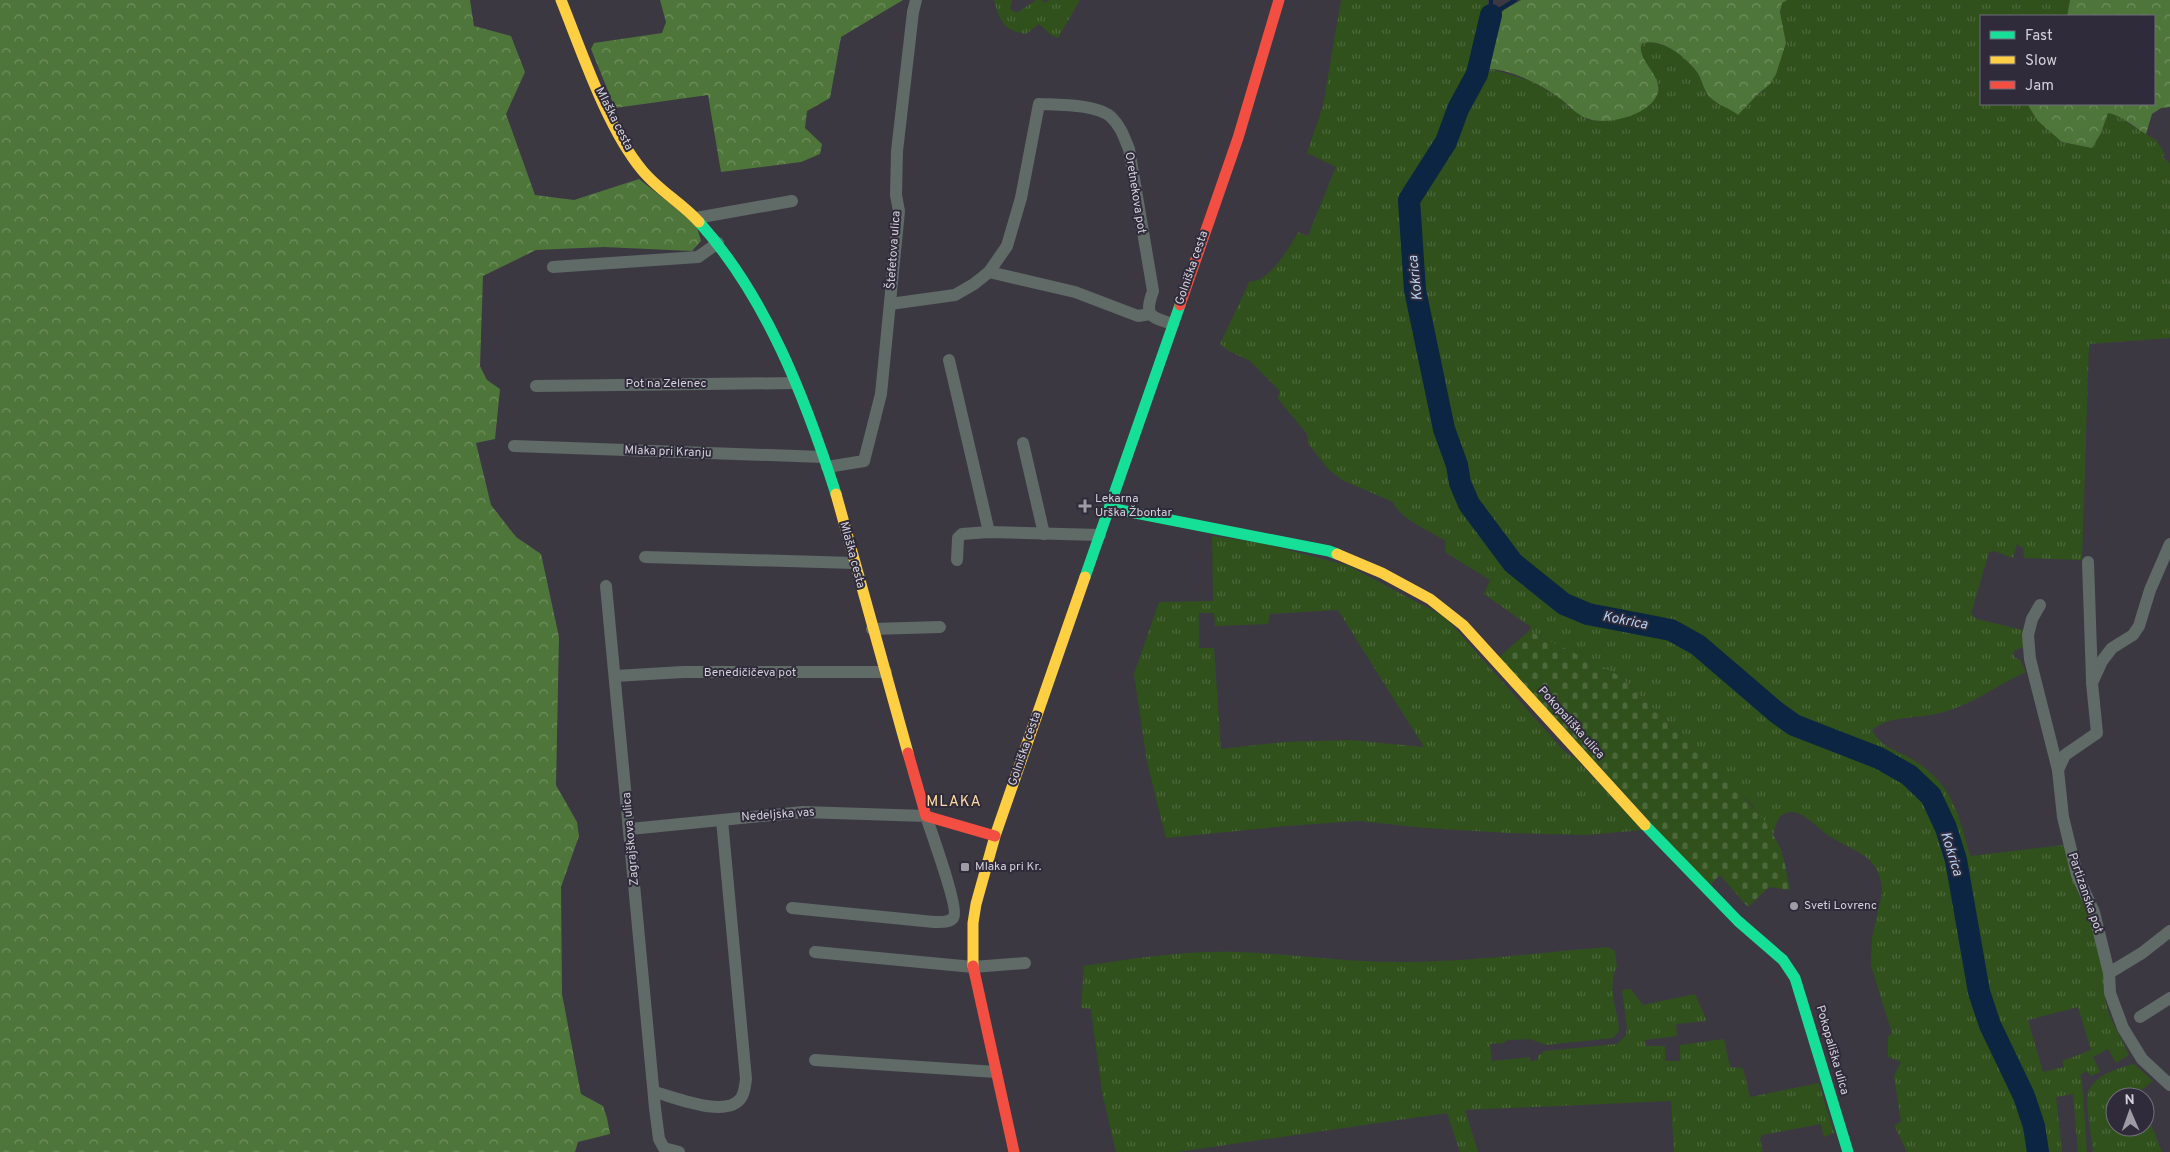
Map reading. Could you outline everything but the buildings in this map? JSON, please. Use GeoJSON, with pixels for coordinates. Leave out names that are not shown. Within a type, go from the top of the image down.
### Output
{"type":"FeatureCollection","features":[{"type":"Feature","properties":{"kind":"street","name":"Mlaška cesta"},"geometry":{"type":"LineString","coordinates":[[561,0],[607,111],[621,138],[642,171],[696,218],[718,242],[745,281],[759,306],[796,383],[845,524],[872,629],[886,672],[926,816]]}},
{"type":"Feature","properties":{"kind":"street","name":"Štefetova ulica"},"geometry":{"type":"LineString","coordinates":[[825,462],[864,461],[881,394],[899,211],[896,195],[897,151],[916,0]]}},
{"type":"Feature","properties":{"kind":"street","name":"Golniška cesta"},"geometry":{"type":"LineString","coordinates":[[1014,1152],[973,967],[972,942],[975,914],[994,836],[1238,138],[1279,0]]}},
{"type":"Feature","properties":{"kind":"street","name":"Oretnekova pot"},"geometry":{"type":"LineString","coordinates":[[890,304],[955,295],[974,284],[988,272],[1007,246],[1021,198],[1039,104],[1088,108],[1111,116],[1122,130],[1129,149],[1148,271],[1153,291],[1148,308],[1150,314]]}},
{"type":"Feature","properties":{"kind":"street"},"geometry":{"type":"LineString","coordinates":[[696,218],[792,200]]}},
{"type":"Feature","properties":{"kind":"street"},"geometry":{"type":"LineString","coordinates":[[553,267],[698,257],[718,242]]}},
{"type":"Feature","properties":{"kind":"street"},"geometry":{"type":"LineString","coordinates":[[988,272],[1075,292],[1138,316],[1150,314],[1153,317],[1173,324]]}},
{"type":"Feature","properties":{"kind":"street"},"geometry":{"type":"LineString","coordinates":[[949,360],[989,532]]}},
{"type":"Feature","properties":{"kind":"street","name":"Pot na Zelenec"},"geometry":{"type":"LineString","coordinates":[[536,386],[796,383]]}},
{"type":"Feature","properties":{"kind":"street"},"geometry":{"type":"LineString","coordinates":[[1023,443],[1044,534]]}},
{"type":"Feature","properties":{"kind":"street","name":"Mlaka pri Kranju"},"geometry":{"type":"LineString","coordinates":[[514,446],[825,462]]}},
{"type":"Feature","properties":{"kind":"street","name":"Pokopališka ulica"},"geometry":{"type":"LineString","coordinates":[[1110,508],[1329,551],[1382,573],[1430,599],[1464,625],[1629,808],[1738,921],[1783,960],[1795,978],[1801,993],[1848,1152]]}},
{"type":"Feature","properties":{"kind":"street"},"geometry":{"type":"LineString","coordinates":[[957,560],[958,538],[962,534],[989,532],[1100,535]]}},
{"type":"Feature","properties":{"kind":"street"},"geometry":{"type":"LineString","coordinates":[[2092,683],[2102,661],[2112,648],[2133,635],[2139,626],[2150,590],[2170,544]]}},
{"type":"Feature","properties":{"kind":"street"},"geometry":{"type":"LineString","coordinates":[[644,557],[854,563]]}},
{"type":"Feature","properties":{"kind":"street"},"geometry":{"type":"LineString","coordinates":[[2058,770],[2065,755],[2097,733],[2089,628],[2088,562]]}},
{"type":"Feature","properties":{"kind":"street","name":"Zagrajškova ulica"},"geometry":{"type":"LineString","coordinates":[[606,586],[659,1140],[664,1148],[680,1152]]}},
{"type":"Feature","properties":{"kind":"street","name":"Partizanska pot"},"geometry":{"type":"LineString","coordinates":[[2040,605],[2032,619],[2028,635],[2030,659],[2058,770],[2058,788],[2070,852],[2077,875],[2094,912],[2109,973],[2110,993],[2122,1028],[2142,1059],[2170,1084]]}},
{"type":"Feature","properties":{"kind":"street"},"geometry":{"type":"LineString","coordinates":[[872,629],[940,627]]}},
{"type":"Feature","properties":{"kind":"street","name":"Benedičičeva pot"},"geometry":{"type":"LineString","coordinates":[[615,676],[683,672],[886,672]]}},
{"type":"Feature","properties":{"kind":"street","name":"Nedeljska vas"},"geometry":{"type":"LineString","coordinates":[[630,829],[803,812],[926,816]]}},
{"type":"Feature","properties":{"kind":"street"},"geometry":{"type":"LineString","coordinates":[[926,816],[994,836]]}},
{"type":"Feature","properties":{"kind":"street"},"geometry":{"type":"LineString","coordinates":[[792,908],[934,922],[946,922],[952,919],[954,912],[952,900],[926,816]]}},
{"type":"Feature","properties":{"kind":"street"},"geometry":{"type":"LineString","coordinates":[[655,1092],[714,1107],[736,1103],[741,1098],[744,1090],[746,1078],[722,820]]}},
{"type":"Feature","properties":{"kind":"street"},"geometry":{"type":"LineString","coordinates":[[2109,973],[2142,953],[2170,931]]}},
{"type":"Feature","properties":{"kind":"street"},"geometry":{"type":"LineString","coordinates":[[815,952],[973,967],[1026,963]]}},
{"type":"Feature","properties":{"kind":"street"},"geometry":{"type":"LineString","coordinates":[[2140,1017],[2170,998]]}},
{"type":"Feature","properties":{"kind":"street"},"geometry":{"type":"LineString","coordinates":[[815,1060],[996,1072]]}},
{"type":"Feature","properties":{"kind":"green space"},"geometry":{"type":"Polygon","coordinates":[[[0,0],[470,0],[474,26],[511,36],[525,72],[506,114],[535,195],[574,200],[639,179],[696,224],[701,241],[692,251],[604,247],[536,250],[483,276],[480,366],[487,380],[500,389],[495,439],[476,443],[491,505],[516,537],[541,554],[559,637],[556,785],[577,822],[579,836],[561,887],[562,994],[581,1094],[603,1106],[610,1134],[578,1142],[575,1152],[0,1152],[0,0]]]}},
{"type":"Feature","properties":{"kind":"green space"},"geometry":{"type":"Polygon","coordinates":[[[660,0],[903,0],[841,37],[830,98],[807,111],[805,128],[822,144],[820,154],[801,162],[721,172],[708,95],[615,108],[591,49],[594,43],[662,33],[666,22],[660,0]]]}},
{"type":"Feature","properties":{"kind":"green space"},"geometry":{"type":"Polygon","coordinates":[[[994,0],[1012,0],[1010,9],[1017,13],[1036,0],[1042,0],[1045,3],[1049,0],[1080,0],[1058,38],[1051,35],[1039,24],[1026,34],[1012,30],[1007,27],[998,14],[994,0]]]}},
{"type":"Feature","properties":{"kind":"green space"},"geometry":{"type":"Polygon","coordinates":[[[1341,0],[1488,0],[1486,29],[1482,48],[1477,66],[1462,94],[1460,107],[1484,69],[1488,68],[1531,81],[1559,97],[1570,108],[1589,120],[1602,121],[1659,86],[1640,53],[1641,44],[1648,42],[1664,45],[1679,54],[1697,72],[1705,90],[1712,99],[1739,114],[1762,92],[1786,43],[1780,12],[1782,3],[1787,0],[2070,0],[2067,15],[1980,15],[1980,105],[2029,105],[2062,142],[2092,148],[2101,133],[2108,113],[2118,114],[2129,124],[2156,140],[2165,154],[2162,157],[2170,163],[2170,338],[2089,344],[2082,560],[2024,558],[2023,548],[2017,544],[2013,558],[1994,551],[1989,552],[1971,614],[1977,619],[2023,630],[2023,647],[2014,651],[2014,657],[2020,660],[2026,672],[1969,702],[1945,712],[1892,720],[1872,730],[1881,742],[1915,761],[1938,780],[1953,802],[1970,856],[2064,845],[2089,911],[2104,969],[2105,999],[2109,1014],[2129,1055],[2116,1063],[2108,1049],[2093,1057],[2100,1072],[2091,1076],[2086,1071],[2080,1075],[2087,1152],[2078,1152],[2073,1094],[2056,1097],[2062,1152],[2042,1152],[2040,1134],[2031,1098],[1992,1015],[1984,974],[1976,949],[1960,857],[1954,834],[1945,812],[1923,782],[1905,768],[1885,757],[1821,734],[1780,712],[1761,696],[1746,676],[1738,676],[1699,643],[1675,627],[1652,620],[1620,617],[1589,611],[1572,601],[1548,580],[1525,566],[1507,551],[1470,500],[1462,480],[1460,463],[1447,427],[1445,410],[1441,407],[1438,413],[1439,427],[1454,466],[1459,492],[1463,501],[1472,518],[1497,554],[1530,588],[1548,602],[1566,612],[1584,618],[1643,625],[1688,641],[1703,651],[1774,715],[1811,736],[1881,763],[1897,772],[1924,796],[1941,827],[1953,867],[1962,909],[1975,1005],[2020,1098],[2033,1152],[1907,1152],[1894,1125],[1901,1122],[1894,1076],[1901,1062],[1888,1057],[1888,1037],[1892,1033],[1871,966],[1872,938],[1882,893],[1881,880],[1872,862],[1857,851],[1829,836],[1806,818],[1793,812],[1786,813],[1780,817],[1773,835],[1752,805],[1622,678],[1529,631],[1531,627],[1484,594],[1490,580],[1445,552],[1446,541],[1408,519],[1396,508],[1393,502],[1342,480],[1328,469],[1308,443],[1307,434],[1278,399],[1280,391],[1250,361],[1229,351],[1220,344],[1250,281],[1257,281],[1271,271],[1284,255],[1298,232],[1308,236],[1336,167],[1307,153],[1323,106],[1341,0]],[[2078,1007],[2028,1020],[2043,1072],[2064,1067],[2062,1061],[2091,1050],[2078,1007]]]}},
{"type":"Feature","properties":{"kind":"green space"},"geometry":{"type":"Polygon","coordinates":[[[1521,0],[1787,0],[1782,3],[1780,12],[1786,43],[1776,74],[1770,84],[1738,115],[1709,96],[1697,72],[1679,54],[1664,45],[1648,42],[1641,44],[1643,57],[1657,80],[1658,92],[1654,100],[1639,112],[1629,116],[1607,121],[1597,121],[1580,115],[1551,92],[1533,82],[1502,71],[1484,69],[1496,19],[1504,10],[1521,0]]]}},
{"type":"Feature","properties":{"kind":"green space"},"geometry":{"type":"Polygon","coordinates":[[[2070,0],[2170,0],[2170,107],[2161,108],[2152,114],[2146,134],[2123,119],[2108,113],[2101,133],[2092,148],[2062,142],[2038,121],[2029,105],[2155,105],[2155,15],[2067,15],[2070,0]]]}},
{"type":"Feature","properties":{"kind":"green space"},"geometry":{"type":"Polygon","coordinates":[[[1212,536],[1262,543],[1349,566],[1445,617],[1565,752],[1575,758],[1643,830],[1587,835],[1509,833],[1426,828],[1359,821],[1166,838],[1147,762],[1134,674],[1159,602],[1213,601],[1212,536]],[[1338,610],[1270,614],[1268,624],[1215,626],[1214,613],[1199,613],[1199,648],[1214,648],[1221,749],[1283,742],[1350,740],[1424,747],[1338,610]]]}},
{"type":"Feature","properties":{"kind":"green space"},"geometry":{"type":"Polygon","coordinates":[[[1529,631],[1622,678],[1736,789],[1764,820],[1780,847],[1790,890],[1769,887],[1748,907],[1720,875],[1709,886],[1499,657],[1529,631]]]}},
{"type":"Feature","properties":{"kind":"green space"},"geometry":{"type":"Polygon","coordinates":[[[1608,947],[1615,951],[1617,967],[1614,974],[1613,990],[1619,1031],[1613,1038],[1546,1045],[1530,1039],[1508,1040],[1503,1043],[1490,1044],[1492,1061],[1530,1057],[1530,1061],[1538,1060],[1538,1056],[1545,1051],[1617,1044],[1626,1035],[1627,1028],[1622,990],[1631,989],[1643,1005],[1695,994],[1707,1021],[1676,1024],[1677,1036],[1645,1040],[1646,1046],[1665,1046],[1665,1061],[1680,1061],[1680,1045],[1724,1039],[1730,1067],[1743,1068],[1750,1097],[1819,1083],[1834,1133],[1824,1137],[1821,1124],[1762,1135],[1760,1140],[1763,1151],[1760,1152],[1674,1152],[1671,1101],[1465,1110],[1478,1152],[1460,1152],[1447,1113],[1178,1152],[1116,1152],[1102,1092],[1091,1009],[1081,1008],[1084,966],[1200,952],[1278,954],[1357,961],[1423,962],[1608,947]]]}},
{"type":"Feature","properties":{"kind":"green space"},"geometry":{"type":"Polygon","coordinates":[[[2134,1064],[2153,1081],[2145,1087],[2105,1087],[2105,1137],[2155,1137],[2155,1134],[2162,1152],[2093,1152],[2087,1105],[2088,1093],[2095,1081],[2107,1073],[2134,1064]]]}},
{"type":"Feature","properties":{"kind":"waterway"},"geometry":{"type":"LineString","coordinates":[[1491,0],[1491,15],[1515,0]]}},
{"type":"Feature","properties":{"kind":"waterway","name":"Kokrica"},"geometry":{"type":"LineString","coordinates":[[1491,15],[1477,74],[1458,109],[1446,142],[1409,200],[1415,290],[1444,429],[1457,465],[1460,483],[1469,504],[1513,563],[1564,604],[1588,614],[1671,630],[1698,645],[1776,712],[1794,725],[1879,758],[1909,775],[1931,796],[1946,828],[1956,860],[1979,992],[1990,1025],[2024,1096],[2034,1126],[2038,1152]]}},
{"type":"Feature","properties":{"kind":"traffic: fast"},"geometry":{"type":"LineString","coordinates":[[699,222],[745,283],[764,316],[797,386],[836,494]]}},
{"type":"Feature","properties":{"kind":"traffic: fast"},"geometry":{"type":"LineString","coordinates":[[1085,577],[1180,305]]}},
{"type":"Feature","properties":{"kind":"traffic: fast"},"geometry":{"type":"LineString","coordinates":[[1110,508],[1337,554]]}},
{"type":"Feature","properties":{"kind":"traffic: fast"},"geometry":{"type":"LineString","coordinates":[[1645,825],[1738,921],[1783,960],[1795,978],[1848,1152]]}},
{"type":"Feature","properties":{"kind":"traffic: slow"},"geometry":{"type":"LineString","coordinates":[[561,0],[596,89],[629,153],[648,177],[699,222]]}},
{"type":"Feature","properties":{"kind":"traffic: slow"},"geometry":{"type":"LineString","coordinates":[[836,494],[908,753]]}},
{"type":"Feature","properties":{"kind":"traffic: slow"},"geometry":{"type":"LineString","coordinates":[[1337,554],[1382,573],[1430,599],[1463,625],[1645,825]]}},
{"type":"Feature","properties":{"kind":"traffic: slow"},"geometry":{"type":"LineString","coordinates":[[973,966],[973,923],[976,904],[995,836],[1085,577]]}},
{"type":"Feature","properties":{"kind":"traffic: jam"},"geometry":{"type":"LineString","coordinates":[[1180,305],[1238,138],[1279,0]]}},
{"type":"Feature","properties":{"kind":"traffic: jam"},"geometry":{"type":"LineString","coordinates":[[908,753],[926,816],[995,836]]}},
{"type":"Feature","properties":{"kind":"traffic: jam"},"geometry":{"type":"LineString","coordinates":[[973,966],[1014,1152]]}},
{"type":"Feature","properties":{"kind":"place","name":"Lekarna Urška Žbontar"},"geometry":{"type":"Point","coordinates":[1085,506]}},
{"type":"Feature","properties":{"kind":"place","name":"Mlaka pri Kr."},"geometry":{"type":"Point","coordinates":[965,867]}},
{"type":"Feature","properties":{"kind":"place","name":"Sveti Lovrenc"},"geometry":{"type":"Point","coordinates":[1794,906]}},
{"type":"Feature","properties":{"kind":"district","name":"MLAKA"},"geometry":{"type":"Point","coordinates":[954,802]}}]}
